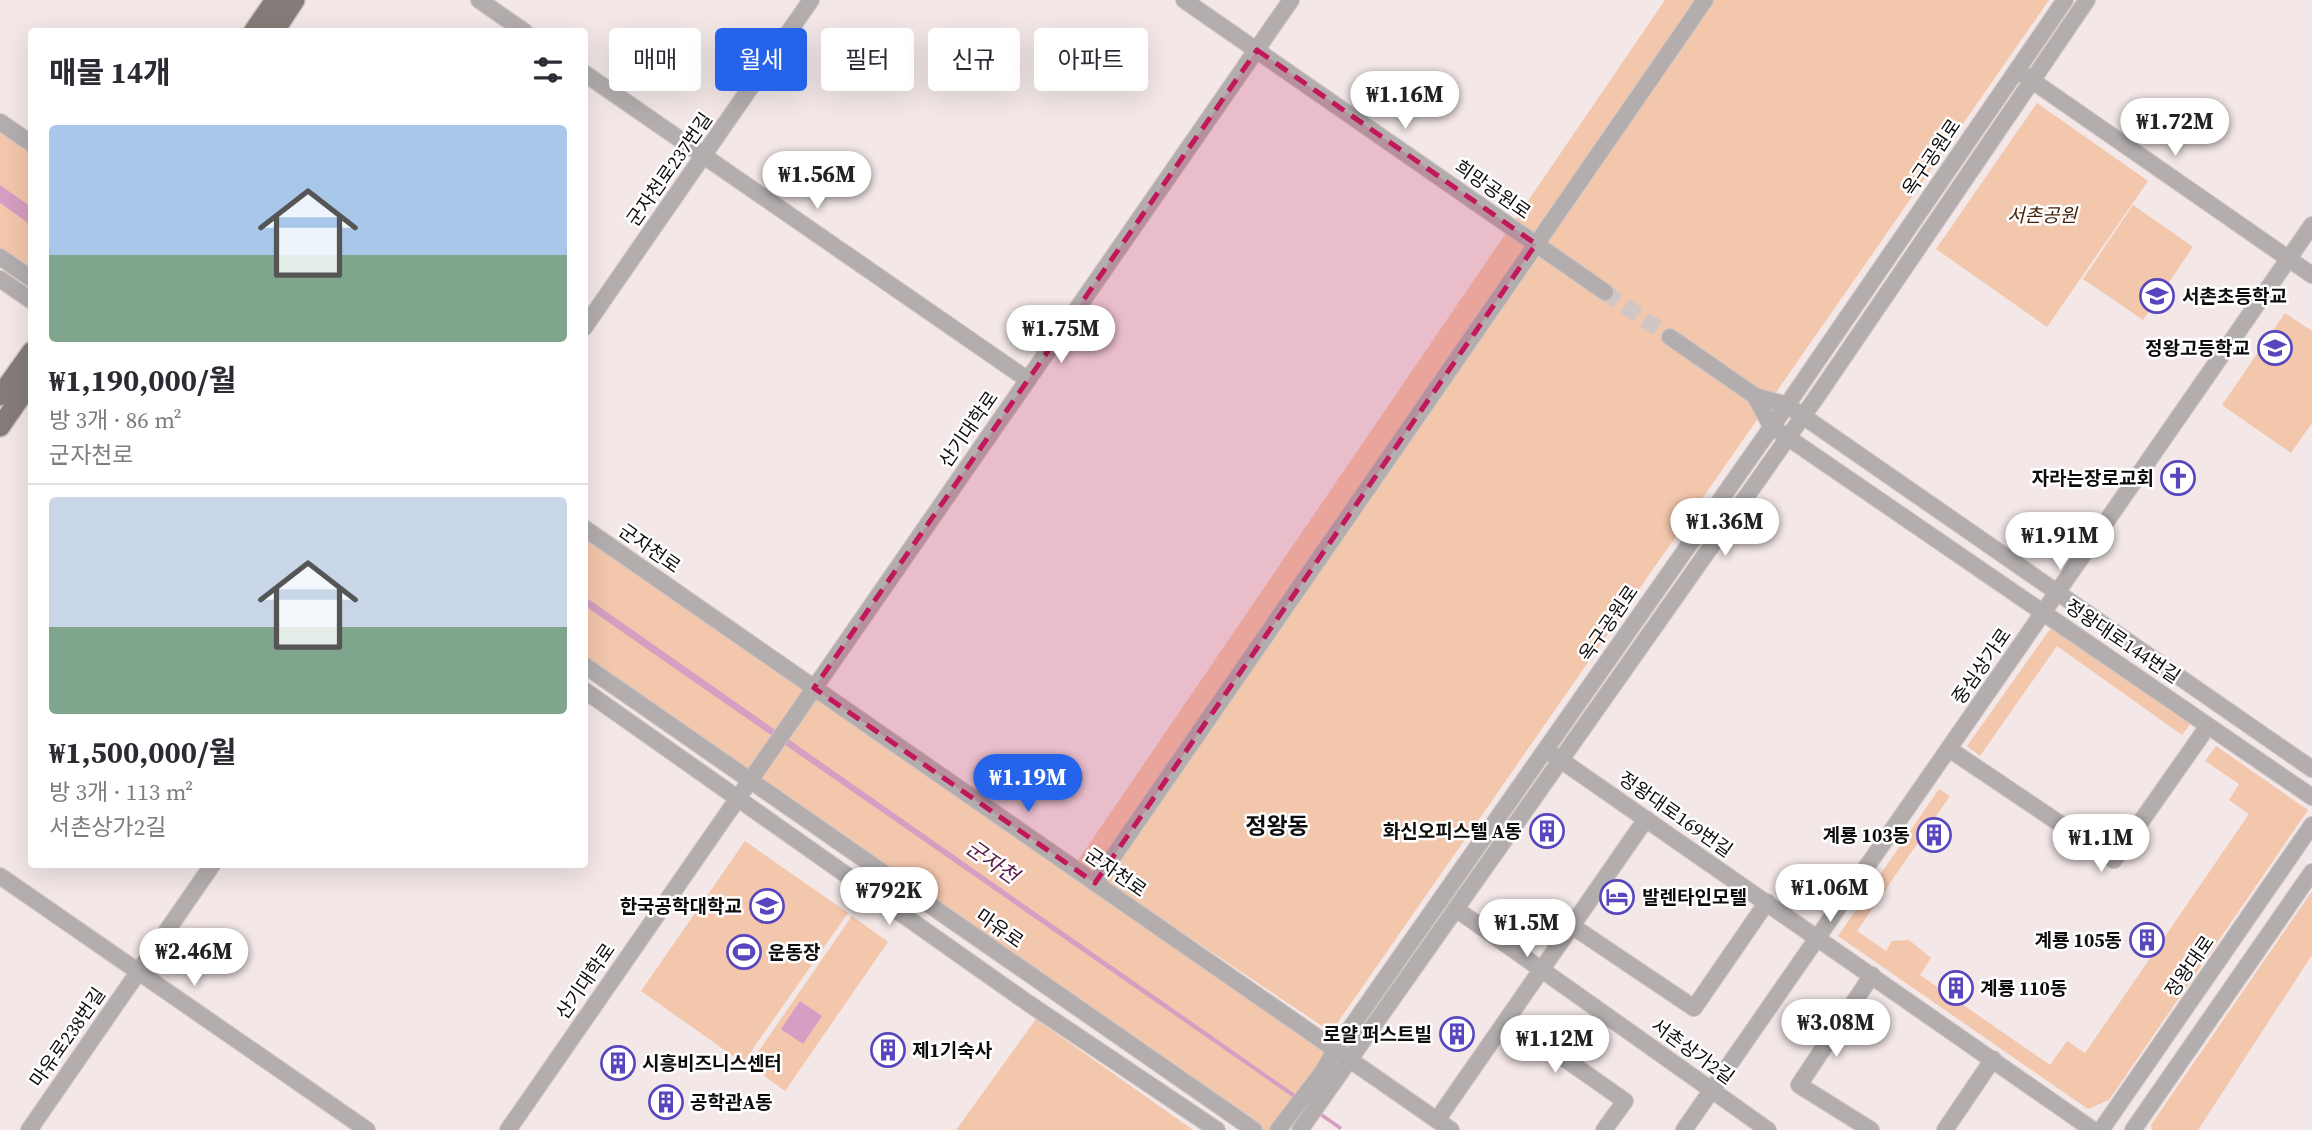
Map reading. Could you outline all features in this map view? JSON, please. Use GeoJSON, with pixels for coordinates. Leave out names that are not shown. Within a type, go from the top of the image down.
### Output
{"type":"FeatureCollection","features":[{"type":"Feature","properties":{"kind":"main road"},"geometry":{"type":"LineString","coordinates":[[256,28],[275,0]]}},
{"type":"Feature","properties":{"kind":"main road"},"geometry":{"type":"LineString","coordinates":[[277,28],[295,0]]}},
{"type":"Feature","properties":{"kind":"main road"},"geometry":{"type":"LineString","coordinates":[[0,396],[28,357]]}},
{"type":"Feature","properties":{"kind":"main road"},"geometry":{"type":"LineString","coordinates":[[0,427],[28,387]]}},
{"type":"Feature","properties":{"kind":"street"},"geometry":{"type":"LineString","coordinates":[[479,0],[519,28]]}},
{"type":"Feature","properties":{"kind":"street","name":"군자천로237번길"},"geometry":{"type":"LineString","coordinates":[[588,322],[811,0]]}},
{"type":"Feature","properties":{"kind":"street","name":"희망공원로"},"geometry":{"type":"LineString","coordinates":[[1184,0],[1605,292]]}},
{"type":"Feature","properties":{"kind":"street","name":"산기대학로"},"geometry":{"type":"LineString","coordinates":[[508,1130],[1292,0]]}},
{"type":"Feature","properties":{"kind":"street"},"geometry":{"type":"LineString","coordinates":[[1095,883],[1705,0]]}},
{"type":"Feature","properties":{"kind":"street","name":"옥구공원로"},"geometry":{"type":"LineString","coordinates":[[1292,1127],[1335,1049],[1787,405],[2065,0]]}},
{"type":"Feature","properties":{"kind":"street","name":"옥구공원로"},"geometry":{"type":"LineString","coordinates":[[1292,1127],[1328,1091],[1350,1060],[1803,416],[2087,0]]}},
{"type":"Feature","properties":{"kind":"street"},"geometry":{"type":"LineString","coordinates":[[2016,70],[2312,275]]}},
{"type":"Feature","properties":{"kind":"street"},"geometry":{"type":"LineString","coordinates":[[588,76],[1028,380]]}},
{"type":"Feature","properties":{"kind":"street"},"geometry":{"type":"LineString","coordinates":[[0,122],[28,141]]}},
{"type":"Feature","properties":{"kind":"street","name":"중심상가로"},"geometry":{"type":"LineString","coordinates":[[1684,1130],[2312,225]]}},
{"type":"Feature","properties":{"kind":"street"},"geometry":{"type":"LineString","coordinates":[[0,257],[28,276]]}},
{"type":"Feature","properties":{"kind":"street"},"geometry":{"type":"LineString","coordinates":[[0,279],[28,298]]}},
{"type":"Feature","properties":{"kind":"street"},"geometry":{"type":"LineString","coordinates":[[1670,337],[1755,396],[1771,426]]}},
{"type":"Feature","properties":{"kind":"street","name":"정왕대로144번길"},"geometry":{"type":"LineString","coordinates":[[1755,396],[1787,405],[2312,768]]}},
{"type":"Feature","properties":{"kind":"street","name":"정왕대로144번길"},"geometry":{"type":"LineString","coordinates":[[1771,426],[2312,797]]}},
{"type":"Feature","properties":{"kind":"street","name":"군자천로"},"geometry":{"type":"LineString","coordinates":[[588,531],[1444,1125]]}},
{"type":"Feature","properties":{"kind":"street","name":"마유로"},"geometry":{"type":"LineString","coordinates":[[588,668],[1254,1130]]}},
{"type":"Feature","properties":{"kind":"street"},"geometry":{"type":"LineString","coordinates":[[588,693],[1028,1003],[1217,1130]]}},
{"type":"Feature","properties":{"kind":"street"},"geometry":{"type":"LineString","coordinates":[[1949,749],[2114,860],[2208,726]]}},
{"type":"Feature","properties":{"kind":"street","name":"정왕대로169번길"},"geometry":{"type":"LineString","coordinates":[[1545,749],[2093,1130]]}},
{"type":"Feature","properties":{"kind":"street"},"geometry":{"type":"LineString","coordinates":[[1444,1125],[1508,1019],[1646,819]]}},
{"type":"Feature","properties":{"kind":"street","name":"정왕대로"},"geometry":{"type":"LineString","coordinates":[[2101,1130],[2312,825]]}},
{"type":"Feature","properties":{"kind":"street","name":"마유로238번길"},"geometry":{"type":"LineString","coordinates":[[29,1130],[210,868]]}},
{"type":"Feature","properties":{"kind":"street"},"geometry":{"type":"LineString","coordinates":[[2133,1130],[2312,872]]}},
{"type":"Feature","properties":{"kind":"street"},"geometry":{"type":"LineString","coordinates":[[0,876],[367,1130]]}},
{"type":"Feature","properties":{"kind":"street"},"geometry":{"type":"LineString","coordinates":[[1572,926],[1694,1008],[1767,902]]}},
{"type":"Feature","properties":{"kind":"street","name":"서촌상가2길"},"geometry":{"type":"LineString","coordinates":[[1456,909],[1543,968],[1768,1130]]}},
{"type":"Feature","properties":{"kind":"street"},"geometry":{"type":"LineString","coordinates":[[1871,1130],[1800,1085],[1872,975]]}},
{"type":"Feature","properties":{"kind":"street"},"geometry":{"type":"LineString","coordinates":[[1508,1019],[1625,1101],[1604,1130]]}},
{"type":"Feature","properties":{"kind":"street"},"geometry":{"type":"LineString","coordinates":[[1945,1130],[1993,1059]]}},
{"type":"Feature","properties":{"kind":"highlighted area"},"geometry":{"type":"Polygon","coordinates":[[[1257,50],[1536,244],[1095,883],[814,688],[1257,50]]]}},
{"type":"Feature","properties":{"kind":"green space"},"geometry":{"type":"Polygon","coordinates":[[[1665,0],[2049,0],[1331,1032],[1077,862],[1665,0]]]}},
{"type":"Feature","properties":{"kind":"green space","name":"서촌공원"},"geometry":{"type":"Polygon","coordinates":[[[2037,103],[2148,181],[2047,327],[1936,249],[2037,103]]]}},
{"type":"Feature","properties":{"kind":"green space"},"geometry":{"type":"Polygon","coordinates":[[[0,122],[28,142],[28,278],[0,258],[0,122]]]}},
{"type":"Feature","properties":{"kind":"green space"},"geometry":{"type":"Polygon","coordinates":[[[2133,205],[2193,247],[2143,320],[2083,279],[2133,205]]]}},
{"type":"Feature","properties":{"kind":"green space"},"geometry":{"type":"Polygon","coordinates":[[[2285,313],[2312,331],[2312,423],[2291,453],[2222,405],[2285,313]]]}},
{"type":"Feature","properties":{"kind":"green space"},"geometry":{"type":"Polygon","coordinates":[[[588,531],[1335,1050],[1276,1130],[1254,1130],[588,667],[588,531]]]}},
{"type":"Feature","properties":{"kind":"green space"},"geometry":{"type":"Polygon","coordinates":[[[2053,625],[2191,723],[2182,735],[2057,646],[1980,756],[1967,746],[2053,625]]]}},
{"type":"Feature","properties":{"kind":"green space"},"geometry":{"type":"Polygon","coordinates":[[[2216,746],[2308,810],[2109,1100],[2088,1109],[1838,936],[1939,789],[1950,796],[1857,931],[1886,951],[1892,941],[1909,940],[1931,958],[1920,975],[2050,1065],[2067,1041],[2085,1053],[2249,814],[2229,800],[2239,784],[2205,761],[2216,746]]]}},
{"type":"Feature","properties":{"kind":"green space","name":"운동장"},"geometry":{"type":"Polygon","coordinates":[[[745,841],[848,913],[743,1063],[641,991],[745,841]]]}},
{"type":"Feature","properties":{"kind":"green space"},"geometry":{"type":"Polygon","coordinates":[[[2312,891],[2312,955],[2198,1130],[2152,1130],[2151,1125],[2312,891]]]}},
{"type":"Feature","properties":{"kind":"green space"},"geometry":{"type":"Polygon","coordinates":[[[852,916],[888,942],[785,1091],[749,1065],[852,916]]]}},
{"type":"Feature","properties":{"kind":"green space"},"geometry":{"type":"Polygon","coordinates":[[[1036,1019],[1193,1130],[956,1130],[1036,1019]]]}},
{"type":"Feature","properties":{"kind":"shaded area"},"geometry":{"type":"Polygon","coordinates":[[[0,185],[28,205],[28,223],[0,203],[0,185]]]}},
{"type":"Feature","properties":{"kind":"shaded area"},"geometry":{"type":"Polygon","coordinates":[[[588,599],[1342,1127],[1340,1130],[588,608],[588,599]]]}},
{"type":"Feature","properties":{"kind":"shaded area"},"geometry":{"type":"Polygon","coordinates":[[[800,1001],[822,1016],[803,1044],[781,1029],[800,1001]]]}},
{"type":"Feature","properties":{"kind":"tunnel"},"geometry":{"type":"LineString","coordinates":[[1605,292],[1670,337]]}},
{"type":"Feature","properties":{"kind":"place","name":"서촌초등학교"},"geometry":{"type":"Point","coordinates":[2157,296]}},
{"type":"Feature","properties":{"kind":"place","name":"정왕고등학교"},"geometry":{"type":"Point","coordinates":[2275,348]}},
{"type":"Feature","properties":{"kind":"place","name":"자라는장로교회"},"geometry":{"type":"Point","coordinates":[2178,478]}},
{"type":"Feature","properties":{"kind":"place","name":"화신오피스텔 A동"},"geometry":{"type":"Point","coordinates":[1547,831]}},
{"type":"Feature","properties":{"kind":"place","name":"계룡 103동"},"geometry":{"type":"Point","coordinates":[1934,835]}},
{"type":"Feature","properties":{"kind":"place","name":"발렌타인모텔"},"geometry":{"type":"Point","coordinates":[1617,897]}},
{"type":"Feature","properties":{"kind":"place","name":"한국공학대학교"},"geometry":{"type":"Point","coordinates":[767,906]}},
{"type":"Feature","properties":{"kind":"place","name":"계룡 105동"},"geometry":{"type":"Point","coordinates":[2147,940]}},
{"type":"Feature","properties":{"kind":"place","name":"운동장"},"geometry":{"type":"Point","coordinates":[744,952]}},
{"type":"Feature","properties":{"kind":"place","name":"계룡 110동"},"geometry":{"type":"Point","coordinates":[1956,988]}},
{"type":"Feature","properties":{"kind":"place","name":"로얄 퍼스트빌"},"geometry":{"type":"Point","coordinates":[1457,1034]}},
{"type":"Feature","properties":{"kind":"place","name":"제1기숙사"},"geometry":{"type":"Point","coordinates":[888,1050]}},
{"type":"Feature","properties":{"kind":"place","name":"시흥비즈니스센터"},"geometry":{"type":"Point","coordinates":[618,1063]}},
{"type":"Feature","properties":{"kind":"place","name":"공학관A동"},"geometry":{"type":"Point","coordinates":[666,1102]}},
{"type":"Feature","properties":{"kind":"district","name":"정왕동"},"geometry":{"type":"Point","coordinates":[1277,826]}},
{"type":"Feature","properties":{"kind":"water label","name":"군자천"},"geometry":{"type":"Point","coordinates":[992,862]}}]}
